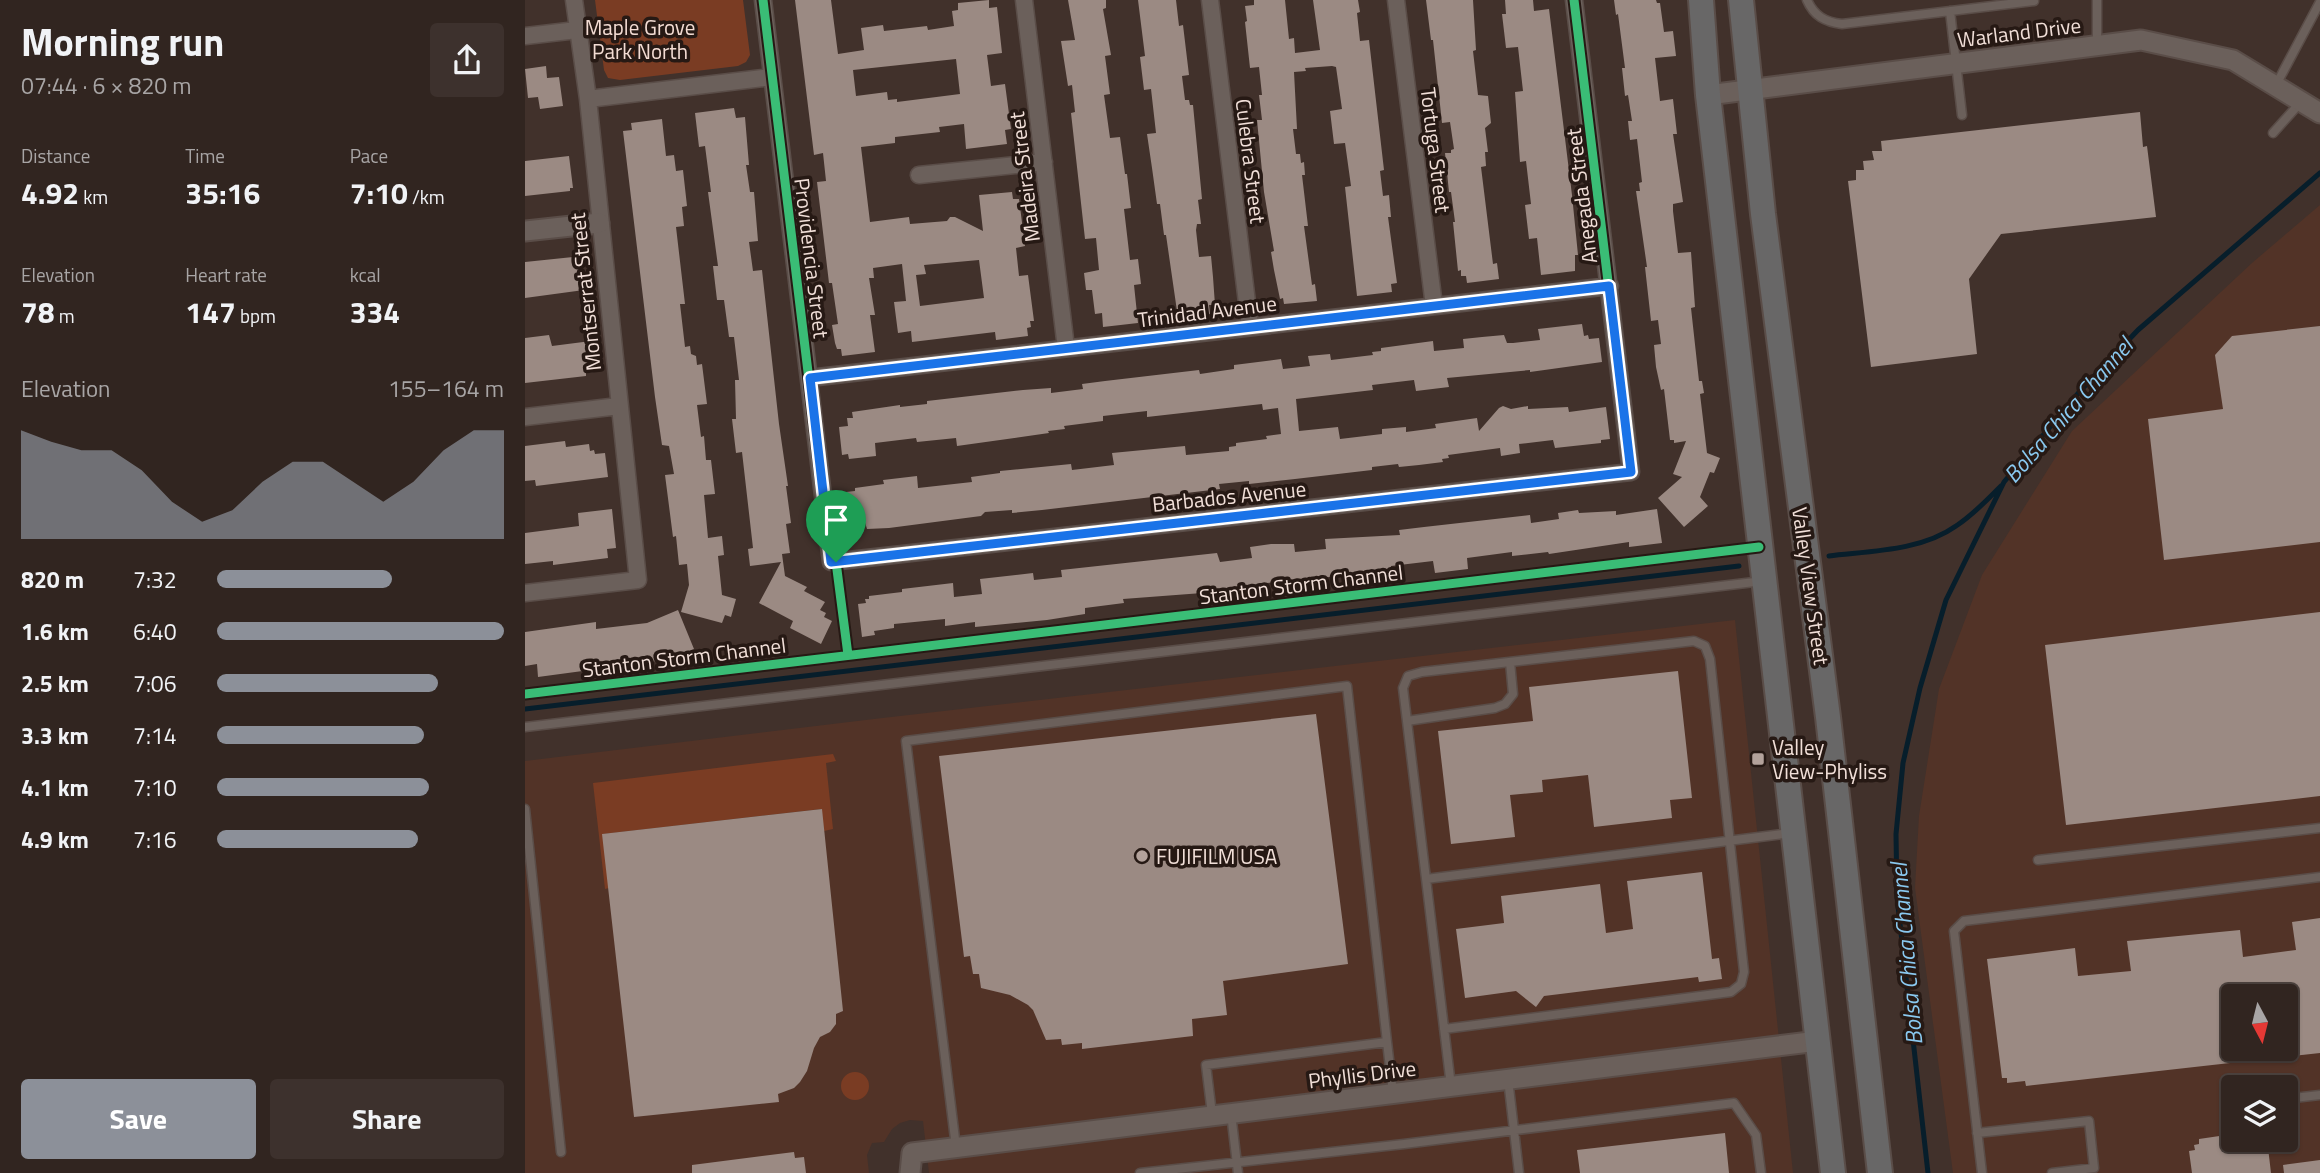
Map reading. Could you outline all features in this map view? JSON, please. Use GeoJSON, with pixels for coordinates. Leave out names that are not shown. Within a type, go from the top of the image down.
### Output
{"type":"FeatureCollection","features":[{"type":"Feature","properties":{"kind":"main road"},"geometry":{"type":"LineString","coordinates":[[1702,0],[1708,95],[1833,1173]]}},
{"type":"Feature","properties":{"kind":"main road","name":"Valley View Street"},"geometry":{"type":"LineString","coordinates":[[1741,0],[1749,89],[1828,717],[1880,1173]]}},
{"type":"Feature","properties":{"kind":"main road"},"geometry":{"type":"LineString","coordinates":[[1867,1055],[1883,1086],[1897,1173]]}},
{"type":"Feature","properties":{"kind":"street","name":"Montserrat Street"},"geometry":{"type":"LineString","coordinates":[[525,593],[638,580],[588,99],[574,0]]}},
{"type":"Feature","properties":{"kind":"street","name":"Providencia Street"},"geometry":{"type":"LineString","coordinates":[[763,0],[831,562]]}},
{"type":"Feature","properties":{"kind":"street","name":"Madeira Street"},"geometry":{"type":"LineString","coordinates":[[1024,0],[1066,348]]}},
{"type":"Feature","properties":{"kind":"street","name":"Culebra Street"},"geometry":{"type":"LineString","coordinates":[[1210,0],[1250,327]]}},
{"type":"Feature","properties":{"kind":"street","name":"Tortuga Street"},"geometry":{"type":"LineString","coordinates":[[1396,0],[1434,306]]}},
{"type":"Feature","properties":{"kind":"street","name":"Anegada Street"},"geometry":{"type":"LineString","coordinates":[[1574,0],[1631,472]]}},
{"type":"Feature","properties":{"kind":"street"},"geometry":{"type":"LineString","coordinates":[[525,36],[577,30]]}},
{"type":"Feature","properties":{"kind":"street","name":"Warland Drive"},"geometry":{"type":"LineString","coordinates":[[1708,95],[2141,40],[2233,60],[2320,113]]}},
{"type":"Feature","properties":{"kind":"street"},"geometry":{"type":"LineString","coordinates":[[588,99],[771,77]]}},
{"type":"Feature","properties":{"kind":"street"},"geometry":{"type":"LineString","coordinates":[[919,175],[1044,162]]}},
{"type":"Feature","properties":{"kind":"street"},"geometry":{"type":"LineString","coordinates":[[525,231],[599,223]]}},
{"type":"Feature","properties":{"kind":"street","name":"Trinidad Avenue"},"geometry":{"type":"LineString","coordinates":[[810,378],[1609,286]]}},
{"type":"Feature","properties":{"kind":"street"},"geometry":{"type":"LineString","coordinates":[[525,417],[619,406]]}},
{"type":"Feature","properties":{"kind":"street","name":"Barbados Avenue"},"geometry":{"type":"LineString","coordinates":[[831,562],[1631,472]]}},
{"type":"Feature","properties":{"kind":"street","name":"Phyllis Drive"},"geometry":{"type":"LineString","coordinates":[[910,1173],[912,1153],[1818,1041]]}},
{"type":"Feature","properties":{"kind":"lane"},"geometry":{"type":"LineString","coordinates":[[1807,0],[1816,15],[1828,22],[1842,24],[2034,1]]}},
{"type":"Feature","properties":{"kind":"lane"},"geometry":{"type":"LineString","coordinates":[[2097,0],[2097,45]]}},
{"type":"Feature","properties":{"kind":"lane"},"geometry":{"type":"LineString","coordinates":[[2276,85],[2320,2]]}},
{"type":"Feature","properties":{"kind":"lane"},"geometry":{"type":"LineString","coordinates":[[1950,11],[1962,115]]}},
{"type":"Feature","properties":{"kind":"lane"},"geometry":{"type":"LineString","coordinates":[[2273,133],[2302,101]]}},
{"type":"Feature","properties":{"kind":"lane"},"geometry":{"type":"LineString","coordinates":[[525,727],[1763,581]]}},
{"type":"Feature","properties":{"kind":"lane"},"geometry":{"type":"LineString","coordinates":[[1444,1029],[1731,992],[1741,984],[1744,972],[1730,840],[1710,659],[1705,646],[1695,641],[1422,672],[1408,676],[1403,688],[1444,1029],[1451,1086]]}},
{"type":"Feature","properties":{"kind":"lane"},"geometry":{"type":"LineString","coordinates":[[1407,721],[1495,708],[1505,704],[1513,694],[1510,662]]}},
{"type":"Feature","properties":{"kind":"lane"},"geometry":{"type":"LineString","coordinates":[[956,1147],[906,741],[1347,686],[1394,1093]]}},
{"type":"Feature","properties":{"kind":"lane"},"geometry":{"type":"LineString","coordinates":[[525,808],[562,1152]]}},
{"type":"Feature","properties":{"kind":"lane"},"geometry":{"type":"LineString","coordinates":[[2038,860],[2320,828]]}},
{"type":"Feature","properties":{"kind":"lane"},"geometry":{"type":"LineString","coordinates":[[1426,878],[1793,832]]}},
{"type":"Feature","properties":{"kind":"lane"},"geometry":{"type":"LineString","coordinates":[[1982,1173],[1954,931],[1964,921],[2320,877]]}},
{"type":"Feature","properties":{"kind":"lane"},"geometry":{"type":"LineString","coordinates":[[1238,1173],[1206,1065],[1387,1042]]}},
{"type":"Feature","properties":{"kind":"lane"},"geometry":{"type":"LineString","coordinates":[[1508,1079],[1519,1173]]}},
{"type":"Feature","properties":{"kind":"lane"},"geometry":{"type":"LineString","coordinates":[[2298,1098],[2320,1096]]}},
{"type":"Feature","properties":{"kind":"lane"},"geometry":{"type":"LineString","coordinates":[[1139,1173],[1734,1103],[1756,1135],[1761,1173]]}},
{"type":"Feature","properties":{"kind":"lane"},"geometry":{"type":"LineString","coordinates":[[1977,1133],[2089,1121],[2094,1168],[2052,1173]]}},
{"type":"Feature","properties":{"kind":"shaded area"},"geometry":{"type":"Polygon","coordinates":[[[2320,205],[2320,1173],[1953,1173],[1915,888],[1919,816],[1939,689],[1982,575],[2072,431],[2252,263],[2320,205]]]}},
{"type":"Feature","properties":{"kind":"shaded area"},"geometry":{"type":"Polygon","coordinates":[[[1735,620],[1793,1173],[929,1173],[923,1121],[910,1120],[892,1129],[884,1142],[872,1143],[867,1155],[869,1173],[525,1173],[525,761],[1735,620]]]}},
{"type":"Feature","properties":{"kind":"green space","name":"Maple Grove Park North"},"geometry":{"type":"Polygon","coordinates":[[[595,0],[743,0],[750,55],[746,62],[738,66],[620,80],[608,78],[604,70],[595,0]]]}},
{"type":"Feature","properties":{"kind":"green space"},"geometry":{"type":"Polygon","coordinates":[[[833,754],[836,761],[826,763],[833,829],[824,831],[821,809],[603,834],[609,888],[605,889],[593,783],[833,754]]]}},
{"type":"Feature","properties":{"kind":"green space"},"geometry":{"type":"Polygon","coordinates":[[[855,1072],[865,1076],[869,1086],[865,1096],[855,1100],[845,1096],[841,1086],[845,1076],[855,1072]]]}},
{"type":"Feature","properties":{"kind":"building"},"geometry":{"type":"Polygon","coordinates":[[[795,0],[831,0],[838,54],[864,50],[861,28],[883,25],[884,31],[927,26],[928,30],[954,26],[952,11],[958,10],[958,3],[989,0],[989,8],[997,7],[1002,53],[987,55],[991,86],[1005,84],[1011,129],[1005,130],[1007,144],[966,149],[964,124],[939,127],[940,132],[895,137],[895,143],[861,147],[870,222],[909,217],[910,224],[947,221],[950,217],[955,217],[983,231],[979,195],[1012,192],[1013,199],[1019,199],[1025,246],[1016,248],[1019,276],[1028,275],[1034,321],[1030,321],[1031,327],[1027,328],[1028,336],[996,340],[995,332],[912,342],[911,331],[898,333],[894,302],[906,301],[902,264],[873,268],[874,278],[869,278],[875,315],[870,315],[875,352],[842,356],[841,349],[837,349],[835,343],[832,325],[838,324],[832,283],[829,283],[817,182],[826,181],[823,153],[814,155],[795,0]],[[956,59],[853,70],[856,96],[887,92],[888,100],[897,99],[897,102],[960,94],[956,59]],[[979,260],[924,265],[926,274],[916,275],[920,306],[984,298],[979,260]]]}},
{"type":"Feature","properties":{"kind":"building"},"geometry":{"type":"Polygon","coordinates":[[[1068,0],[1106,0],[1106,8],[1103,9],[1111,55],[1105,56],[1110,94],[1104,95],[1110,138],[1120,137],[1127,174],[1131,208],[1124,209],[1130,260],[1138,259],[1141,284],[1134,285],[1138,323],[1103,327],[1102,313],[1095,314],[1092,290],[1086,290],[1084,273],[1099,270],[1096,238],[1085,239],[1071,113],[1075,112],[1072,85],[1068,86],[1061,41],[1075,40],[1068,0]]]}},
{"type":"Feature","properties":{"kind":"building"},"geometry":{"type":"Polygon","coordinates":[[[1138,0],[1176,0],[1179,26],[1183,25],[1189,75],[1182,76],[1185,100],[1189,100],[1190,105],[1193,105],[1202,199],[1198,200],[1201,224],[1197,224],[1196,230],[1199,257],[1211,256],[1213,277],[1215,305],[1209,305],[1210,314],[1178,318],[1147,134],[1156,133],[1151,89],[1144,90],[1140,57],[1145,56],[1138,0]]]}},
{"type":"Feature","properties":{"kind":"building"},"geometry":{"type":"Polygon","coordinates":[[[1254,0],[1285,0],[1289,39],[1294,38],[1295,53],[1320,50],[1313,0],[1358,0],[1360,41],[1369,40],[1384,170],[1380,171],[1383,196],[1389,195],[1391,217],[1388,217],[1397,283],[1391,284],[1392,292],[1357,296],[1345,187],[1351,186],[1345,143],[1334,144],[1330,111],[1342,109],[1336,67],[1332,66],[1305,68],[1306,71],[1294,72],[1297,129],[1293,129],[1296,154],[1300,154],[1301,163],[1304,162],[1305,175],[1302,175],[1308,226],[1304,226],[1312,285],[1315,284],[1317,301],[1284,304],[1283,298],[1280,299],[1271,252],[1274,251],[1264,192],[1257,120],[1262,120],[1259,67],[1250,68],[1245,22],[1245,6],[1254,5],[1254,0]]]}},
{"type":"Feature","properties":{"kind":"building"},"geometry":{"type":"Polygon","coordinates":[[[1426,0],[1473,0],[1476,50],[1473,51],[1478,95],[1488,96],[1491,123],[1485,128],[1488,152],[1485,152],[1486,166],[1481,167],[1493,264],[1497,263],[1499,279],[1467,283],[1466,276],[1461,276],[1461,270],[1458,271],[1455,222],[1445,153],[1451,153],[1454,149],[1450,122],[1442,123],[1426,0]]]}},
{"type":"Feature","properties":{"kind":"building"},"geometry":{"type":"Polygon","coordinates":[[[1505,0],[1533,0],[1534,11],[1549,9],[1578,255],[1575,255],[1575,271],[1541,275],[1537,238],[1529,239],[1525,205],[1531,204],[1526,161],[1520,162],[1515,92],[1523,91],[1518,47],[1506,48],[1502,14],[1506,14],[1505,0]]]}},
{"type":"Feature","properties":{"kind":"building"},"geometry":{"type":"Polygon","coordinates":[[[1614,0],[1656,0],[1660,3],[1664,32],[1673,31],[1676,56],[1655,58],[1660,101],[1673,99],[1677,134],[1673,134],[1683,202],[1673,204],[1673,211],[1678,253],[1691,252],[1695,307],[1691,308],[1699,381],[1702,381],[1704,393],[1700,394],[1707,453],[1720,458],[1714,473],[1710,472],[1700,497],[1708,506],[1684,527],[1658,498],[1682,477],[1673,474],[1686,441],[1674,443],[1674,440],[1670,440],[1664,389],[1661,390],[1656,367],[1654,345],[1661,344],[1658,320],[1651,321],[1647,267],[1636,191],[1640,191],[1639,183],[1642,182],[1637,139],[1630,140],[1628,121],[1632,121],[1628,95],[1625,96],[1622,68],[1625,68],[1614,0]]]}},
{"type":"Feature","properties":{"kind":"building"},"geometry":{"type":"Polygon","coordinates":[[[546,66],[547,78],[559,77],[563,106],[540,109],[538,97],[528,98],[525,69],[546,66]]]}},
{"type":"Feature","properties":{"kind":"building"},"geometry":{"type":"Polygon","coordinates":[[[734,108],[736,118],[745,117],[749,165],[746,165],[750,192],[754,192],[758,241],[749,242],[753,271],[762,270],[788,486],[791,523],[786,524],[790,553],[782,554],[785,576],[807,587],[804,591],[825,602],[820,610],[826,613],[824,617],[832,621],[821,644],[790,628],[793,621],[759,603],[781,562],[750,566],[748,549],[753,548],[742,452],[736,453],[732,419],[736,419],[735,380],[739,380],[734,337],[729,337],[724,300],[717,300],[713,266],[718,266],[708,192],[711,192],[705,146],[699,147],[695,113],[734,108]]]}},
{"type":"Feature","properties":{"kind":"building"},"geometry":{"type":"Polygon","coordinates":[[[2140,112],[2143,147],[2147,146],[2156,217],[2001,234],[1969,279],[1977,354],[1871,367],[1848,181],[1856,180],[1856,170],[1864,170],[1863,161],[1874,160],[1872,151],[1882,151],[1881,141],[2140,112]]]}},
{"type":"Feature","properties":{"kind":"building"},"geometry":{"type":"Polygon","coordinates":[[[662,119],[666,156],[674,155],[676,171],[683,170],[687,206],[682,207],[684,226],[676,227],[685,304],[680,304],[685,347],[690,346],[691,354],[696,356],[697,365],[702,364],[707,404],[697,405],[706,460],[711,460],[715,494],[704,495],[708,538],[722,536],[724,555],[718,556],[722,595],[736,599],[731,617],[725,615],[722,623],[681,612],[689,585],[687,564],[679,565],[676,536],[673,537],[665,475],[674,474],[669,446],[662,445],[623,131],[632,130],[631,123],[662,119]]]}},
{"type":"Feature","properties":{"kind":"building"},"geometry":{"type":"Polygon","coordinates":[[[569,156],[573,188],[570,188],[570,191],[525,196],[525,161],[569,156]]]}},
{"type":"Feature","properties":{"kind":"building"},"geometry":{"type":"Polygon","coordinates":[[[573,257],[573,260],[581,259],[584,290],[525,298],[525,262],[573,257]]]}},
{"type":"Feature","properties":{"kind":"building"},"geometry":{"type":"Polygon","coordinates":[[[1582,324],[1584,336],[1588,335],[1589,339],[1599,338],[1602,362],[1530,372],[1447,378],[1449,387],[1416,391],[1414,380],[1372,385],[1373,390],[1296,399],[1299,431],[1338,427],[1340,439],[1382,434],[1382,429],[1406,427],[1406,432],[1436,428],[1435,424],[1477,418],[1479,431],[1503,406],[1511,409],[1528,406],[1528,409],[1568,407],[1569,412],[1606,407],[1610,439],[1601,440],[1601,443],[1555,448],[1553,440],[1519,444],[1520,453],[1501,456],[1500,448],[1448,455],[1449,458],[1442,459],[1443,462],[1399,467],[1398,464],[1372,467],[1372,470],[1249,484],[1249,481],[1219,484],[1220,489],[1012,513],[1012,510],[985,512],[981,516],[889,528],[867,529],[864,519],[859,519],[858,515],[849,516],[846,492],[884,484],[883,480],[917,476],[918,488],[972,482],[971,477],[1000,471],[1071,464],[1072,470],[1114,465],[1112,453],[1185,446],[1186,455],[1229,451],[1229,447],[1236,446],[1236,443],[1267,439],[1266,436],[1281,434],[1278,408],[1263,410],[1262,404],[1147,417],[1147,411],[1103,416],[1103,421],[1064,426],[1065,429],[1048,431],[1049,433],[957,446],[956,438],[917,442],[916,438],[875,443],[876,456],[849,459],[848,454],[842,455],[839,427],[848,426],[847,418],[853,418],[852,412],[1023,390],[1051,388],[1051,393],[1083,389],[1082,384],[1199,370],[1200,374],[1234,369],[1234,365],[1281,359],[1283,369],[1310,366],[1308,356],[1330,354],[1331,360],[1373,355],[1372,352],[1381,351],[1381,348],[1433,341],[1434,351],[1464,348],[1463,339],[1482,337],[1504,335],[1507,343],[1540,340],[1538,329],[1582,324]]]}},
{"type":"Feature","properties":{"kind":"building"},"geometry":{"type":"Polygon","coordinates":[[[2320,326],[2320,542],[2164,560],[2148,419],[2223,409],[2215,355],[2232,336],[2320,326]]]}},
{"type":"Feature","properties":{"kind":"building"},"geometry":{"type":"Polygon","coordinates":[[[549,335],[552,346],[591,341],[594,372],[586,373],[586,376],[525,383],[525,338],[549,335]]]}},
{"type":"Feature","properties":{"kind":"building"},"geometry":{"type":"Polygon","coordinates":[[[565,441],[566,447],[589,444],[590,451],[594,450],[595,454],[605,453],[608,477],[536,486],[535,480],[525,481],[525,446],[565,441]]]}},
{"type":"Feature","properties":{"kind":"building"},"geometry":{"type":"Polygon","coordinates":[[[612,509],[616,548],[607,549],[608,558],[553,565],[553,561],[525,564],[525,533],[579,526],[578,513],[612,509]]]}},
{"type":"Feature","properties":{"kind":"building"},"geometry":{"type":"Polygon","coordinates":[[[1657,509],[1662,543],[1629,547],[1629,542],[1549,554],[1512,556],[1512,552],[1467,558],[1468,569],[1435,573],[1433,561],[1391,566],[1391,571],[1267,583],[1267,587],[1123,599],[1124,603],[1085,608],[1085,614],[1047,620],[975,627],[975,622],[945,626],[945,619],[894,624],[894,628],[874,631],[875,635],[862,637],[858,604],[866,603],[865,599],[869,599],[869,596],[902,592],[902,589],[953,583],[954,597],[982,594],[980,579],[1033,573],[1034,580],[1062,577],[1061,570],[1217,553],[1220,562],[1252,558],[1250,547],[1271,544],[1294,544],[1295,552],[1326,549],[1325,539],[1400,535],[1399,530],[1424,527],[1530,515],[1531,523],[1559,519],[1558,513],[1578,510],[1579,513],[1616,511],[1616,515],[1657,509]]]}},
{"type":"Feature","properties":{"kind":"building"},"geometry":{"type":"Polygon","coordinates":[[[678,610],[694,649],[671,659],[670,656],[657,661],[538,677],[537,664],[525,666],[525,632],[596,622],[596,629],[647,623],[678,610]]]}},
{"type":"Feature","properties":{"kind":"building"},"geometry":{"type":"Polygon","coordinates":[[[2320,612],[2320,796],[2066,825],[2045,645],[2320,612]]]}},
{"type":"Feature","properties":{"kind":"building"},"geometry":{"type":"Polygon","coordinates":[[[1678,671],[1692,798],[1670,800],[1672,818],[1594,827],[1588,775],[1542,780],[1543,792],[1510,795],[1515,837],[1451,844],[1438,731],[1533,721],[1529,687],[1678,671]]]}},
{"type":"Feature","properties":{"kind":"building","name":"FUJIFILM USA"},"geometry":{"type":"Polygon","coordinates":[[[1316,714],[1348,964],[1223,981],[1227,1015],[1192,1019],[1193,1036],[1082,1049],[1082,1043],[1062,1045],[1061,1039],[1046,1040],[1033,1010],[1028,1005],[1010,995],[981,988],[979,974],[973,974],[970,956],[964,957],[939,756],[1316,714]]]}},
{"type":"Feature","properties":{"kind":"building"},"geometry":{"type":"Polygon","coordinates":[[[822,809],[843,1011],[836,1014],[836,1024],[830,1032],[820,1037],[800,1082],[794,1088],[778,1094],[779,1102],[634,1117],[602,834],[822,809]]]}},
{"type":"Feature","properties":{"kind":"building"},"geometry":{"type":"Polygon","coordinates":[[[1702,872],[1712,959],[1719,958],[1722,979],[1699,982],[1698,977],[1544,996],[1536,1007],[1516,991],[1465,998],[1456,929],[1504,923],[1501,896],[1600,884],[1606,933],[1633,929],[1627,881],[1702,872]]]}},
{"type":"Feature","properties":{"kind":"building"},"geometry":{"type":"Polygon","coordinates":[[[2320,918],[2320,1053],[2298,1055],[2298,984],[2221,984],[2221,1061],[2249,1061],[2026,1086],[2025,1081],[2007,1083],[2007,1078],[2002,1078],[1987,959],[2075,948],[2078,976],[2131,971],[2127,941],[2240,930],[2243,957],[2296,950],[2292,922],[2320,918]]]}},
{"type":"Feature","properties":{"kind":"building"},"geometry":{"type":"Polygon","coordinates":[[[1725,1133],[1729,1173],[1580,1173],[1577,1150],[1725,1133]]]}},
{"type":"Feature","properties":{"kind":"building"},"geometry":{"type":"Polygon","coordinates":[[[2221,1136],[2221,1152],[2269,1152],[2271,1173],[2192,1173],[2189,1151],[2195,1150],[2194,1145],[2199,1144],[2199,1139],[2221,1136]]]}},
{"type":"Feature","properties":{"kind":"building"},"geometry":{"type":"Polygon","coordinates":[[[794,1152],[795,1158],[804,1157],[806,1173],[692,1173],[692,1165],[794,1152]]]}},
{"type":"Feature","properties":{"kind":"building"},"geometry":{"type":"Polygon","coordinates":[[[2320,1160],[2320,1173],[2284,1173],[2283,1165],[2320,1160]]]}},
{"type":"Feature","properties":{"kind":"waterway","name":"Bolsa Chica Channel"},"geometry":{"type":"LineString","coordinates":[[1928,1173],[1897,897],[1896,834],[1903,763],[1920,688],[1946,600],[2004,482],[2080,391],[2138,330],[2320,173]]}},
{"type":"Feature","properties":{"kind":"waterway","name":"Stanton Storm Channel"},"geometry":{"type":"LineString","coordinates":[[1829,556],[1927,541],[1962,522],[2001,486]]}},
{"type":"Feature","properties":{"kind":"waterway","name":"Stanton Storm Channel"},"geometry":{"type":"LineString","coordinates":[[525,709],[1739,566]]}},
{"type":"Feature","properties":{"kind":"cycle path"},"geometry":{"type":"LineString","coordinates":[[763,0],[831,562],[1631,472],[1574,0]]}},
{"type":"Feature","properties":{"kind":"cycle path","name":"Stanton Storm Channel"},"geometry":{"type":"LineString","coordinates":[[525,694],[1759,547]]}},
{"type":"Feature","properties":{"kind":"cycle path"},"geometry":{"type":"LineString","coordinates":[[836,562],[848,655]]}},
{"type":"Feature","properties":{"kind":"place","name":"Valley View-Phyliss"},"geometry":{"type":"Point","coordinates":[1758,759]}},
{"type":"Feature","properties":{"kind":"place","name":"FUJIFILM USA"},"geometry":{"type":"Point","coordinates":[1142,856]}},
{"type":"Feature","properties":{"kind":"route"},"geometry":{"type":"LineString","coordinates":[[1609,286],[1631,472],[836,562],[831,562],[810,378],[1609,286]]}}]}
